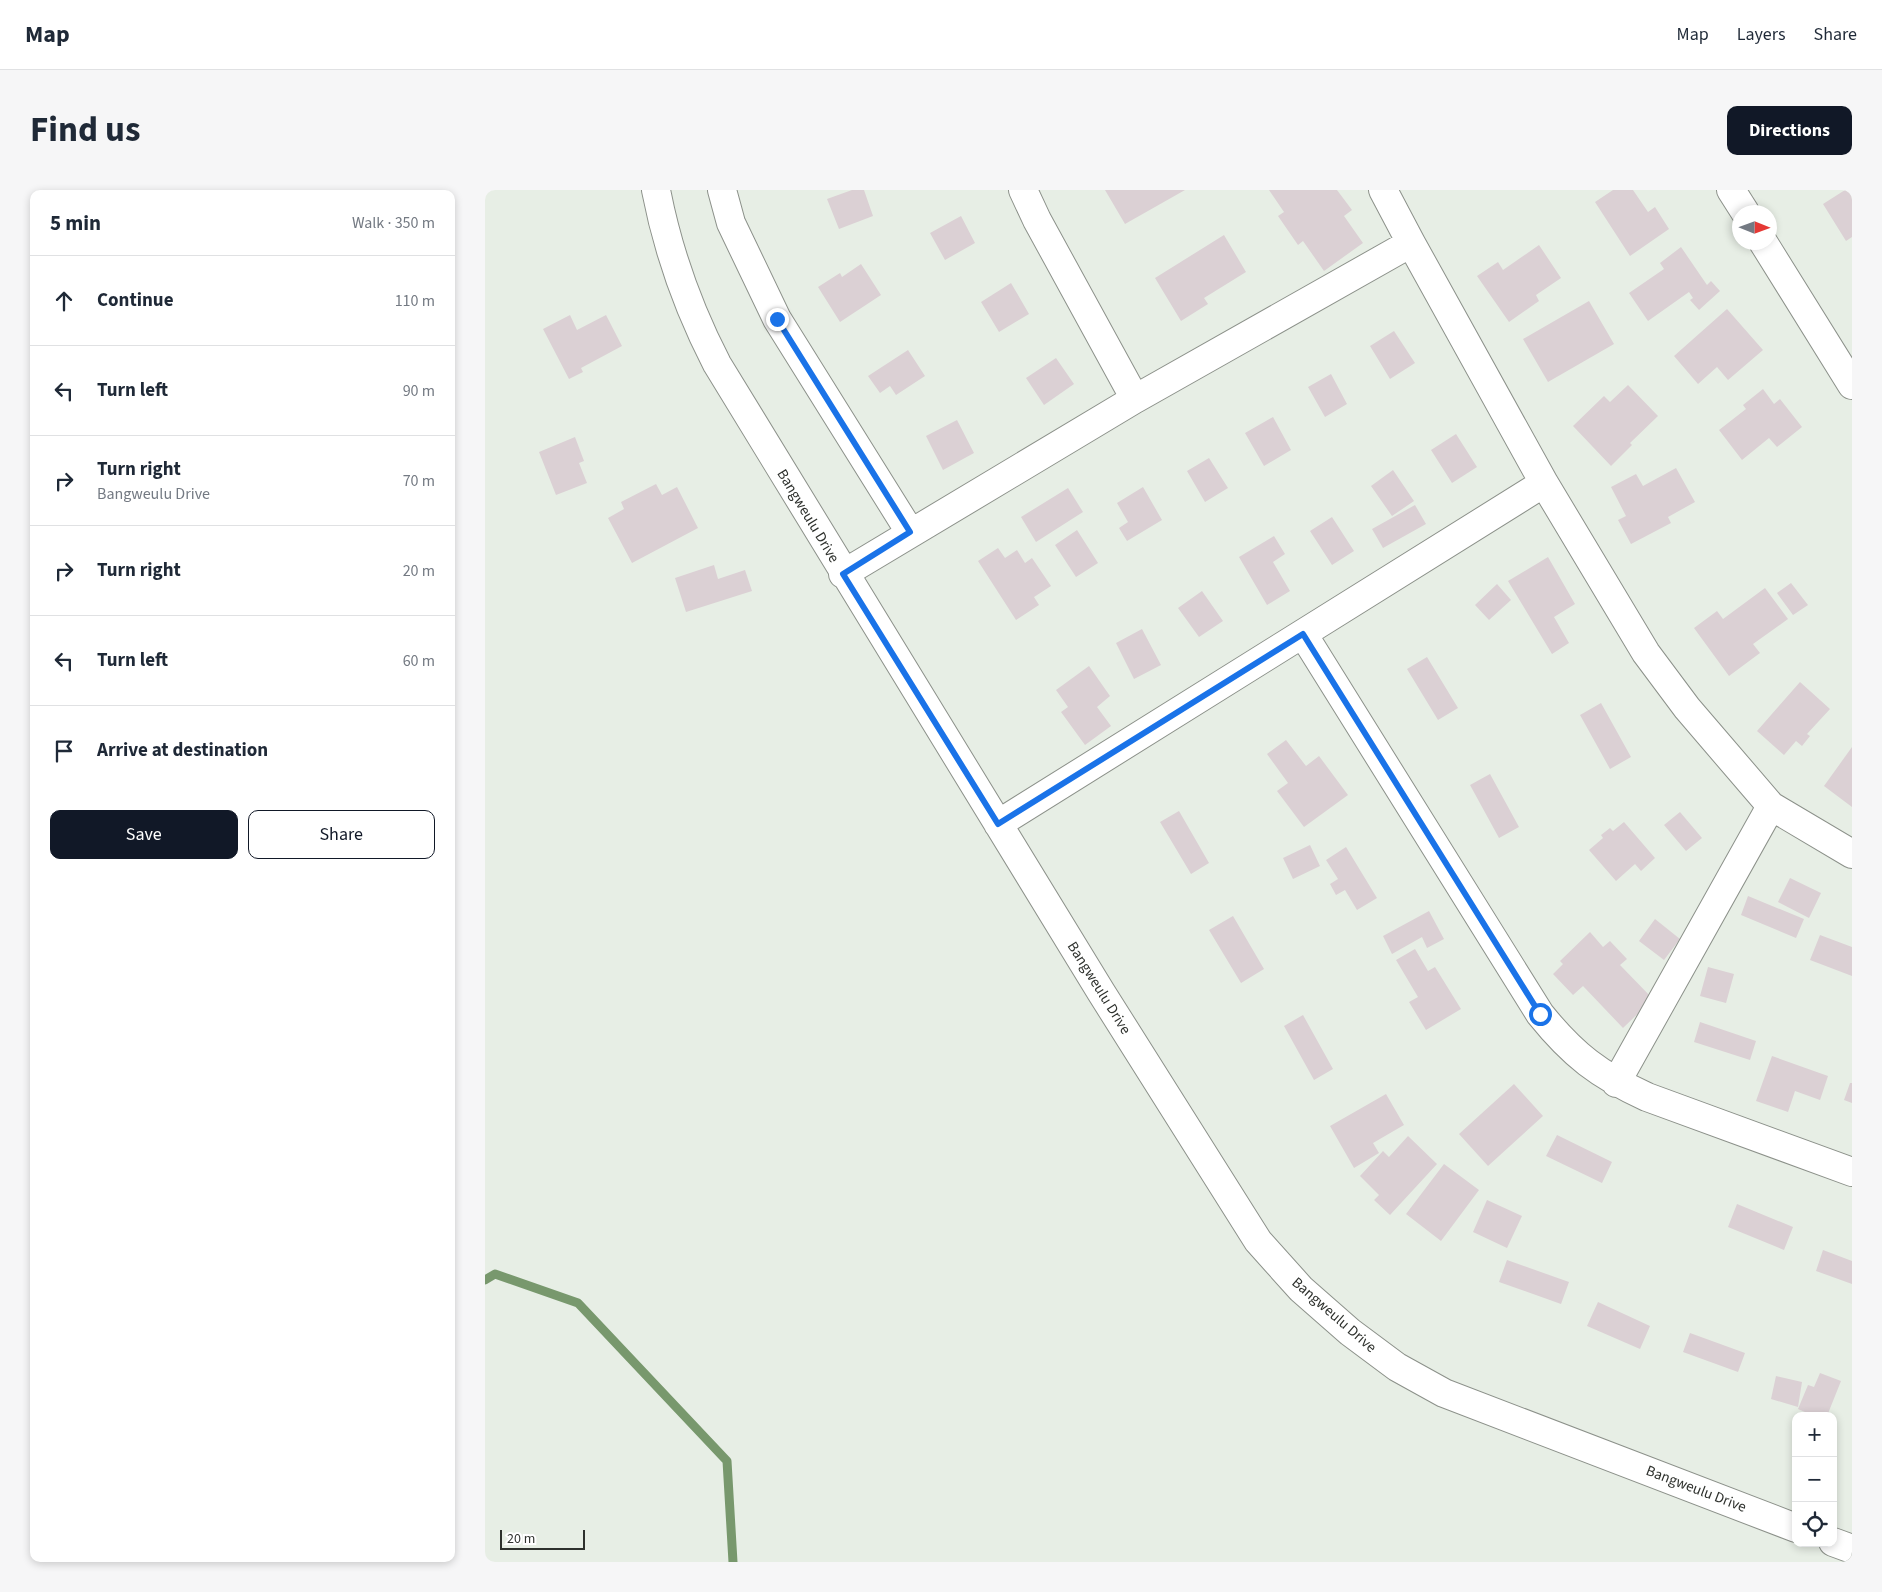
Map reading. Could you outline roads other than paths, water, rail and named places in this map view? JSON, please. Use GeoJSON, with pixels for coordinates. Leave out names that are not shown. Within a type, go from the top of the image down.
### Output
{"type":"FeatureCollection","features":[{"type":"Feature","properties":{"kind":"street","name":"Bangweulu Drive"},"geometry":{"type":"LineString","coordinates":[[657,190],[663,224],[677,274],[694,319],[717,364],[843,574],[1101,992],[1259,1241],[1301,1289],[1350,1332],[1397,1367],[1444,1393],[1792,1526]]}},
{"type":"Feature","properties":{"kind":"street"},"geometry":{"type":"LineString","coordinates":[[722,190],[731,222],[777,319],[910,532]]}},
{"type":"Feature","properties":{"kind":"street"},"geometry":{"type":"LineString","coordinates":[[1023,190],[1037,220],[1135,399]]}},
{"type":"Feature","properties":{"kind":"street"},"geometry":{"type":"LineString","coordinates":[[1383,190],[1544,483],[1646,653],[1687,708],[1771,806],[1852,854]]}},
{"type":"Feature","properties":{"kind":"street"},"geometry":{"type":"LineString","coordinates":[[1731,190],[1741,205]]}},
{"type":"Feature","properties":{"kind":"street"},"geometry":{"type":"LineString","coordinates":[[843,574],[910,532],[1135,399],[1411,243]]}},
{"type":"Feature","properties":{"kind":"street"},"geometry":{"type":"LineString","coordinates":[[1768,250],[1852,385]]}},
{"type":"Feature","properties":{"kind":"street"},"geometry":{"type":"LineString","coordinates":[[998,824],[1544,483]]}},
{"type":"Feature","properties":{"kind":"street"},"geometry":{"type":"LineString","coordinates":[[1303,634],[1540,1014],[1561,1040],[1589,1065],[1616,1083],[1647,1097],[1852,1172]]}},
{"type":"Feature","properties":{"kind":"street"},"geometry":{"type":"LineString","coordinates":[[1616,1083],[1771,806]]}},
{"type":"Feature","properties":{"kind":"street"},"geometry":{"type":"LineString","coordinates":[[1837,1543],[1852,1549]]}},
{"type":"Feature","properties":{"kind":"waterway"},"geometry":{"type":"LineString","coordinates":[[485,1280],[495,1274],[578,1303],[727,1461],[733,1562]]}}]}
